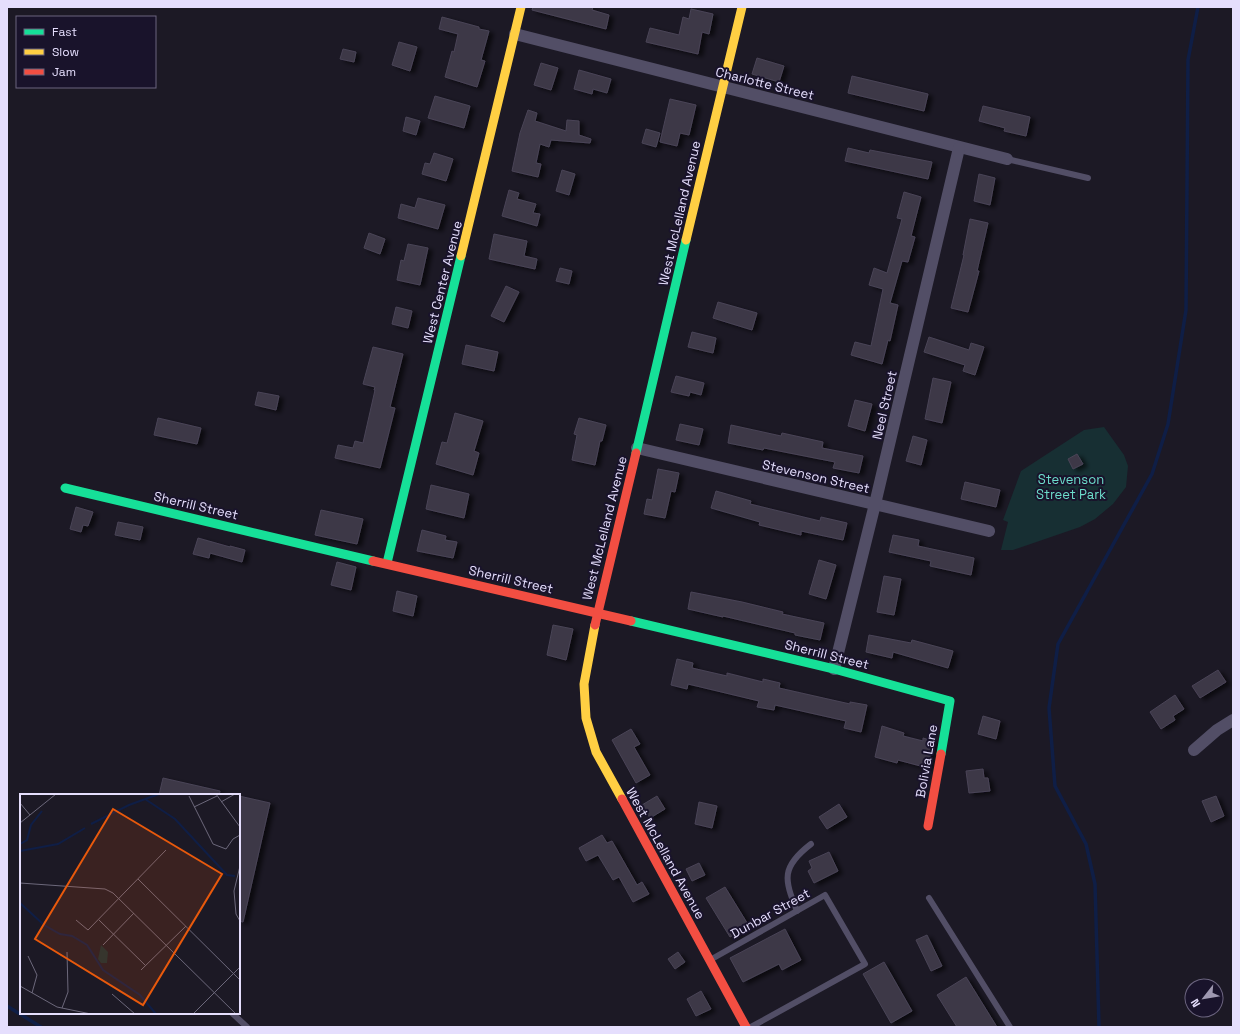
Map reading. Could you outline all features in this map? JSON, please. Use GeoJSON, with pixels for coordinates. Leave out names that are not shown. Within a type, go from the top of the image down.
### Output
{"type":"FeatureCollection","features":[{"type":"Feature","properties":{"kind":"street","name":"West Center Avenue"},"geometry":{"type":"LineString","coordinates":[[387,563],[522,7]]}},
{"type":"Feature","properties":{"kind":"street","name":"West McLelland Avenue"},"geometry":{"type":"LineString","coordinates":[[742,7],[597,612],[584,684],[586,718],[596,752],[746,1027]]}},
{"type":"Feature","properties":{"kind":"street","name":"Charlotte Street"},"geometry":{"type":"LineString","coordinates":[[515,34],[1007,159]]}},
{"type":"Feature","properties":{"kind":"street","name":"Neel Street"},"geometry":{"type":"LineString","coordinates":[[834,668],[875,504],[959,148]]}},
{"type":"Feature","properties":{"kind":"street","name":"Stevenson Street"},"geometry":{"type":"LineString","coordinates":[[637,448],[989,531]]}},
{"type":"Feature","properties":{"kind":"street","name":"Sherrill Street"},"geometry":{"type":"LineString","coordinates":[[65,488],[834,668],[950,701]]}},
{"type":"Feature","properties":{"kind":"street","name":"Bolivia Lane"},"geometry":{"type":"LineString","coordinates":[[928,826],[950,701]]}},
{"type":"Feature","properties":{"kind":"street"},"geometry":{"type":"LineString","coordinates":[[1194,750],[1217,730],[1233,720]]}},
{"type":"Feature","properties":{"kind":"lane"},"geometry":{"type":"LineString","coordinates":[[1007,159],[1088,178]]}},
{"type":"Feature","properties":{"kind":"lane"},"geometry":{"type":"LineString","coordinates":[[797,911],[787,882],[788,873],[795,857],[810,844]]}},
{"type":"Feature","properties":{"kind":"lane","name":"Dunbar Street"},"geometry":{"type":"LineString","coordinates":[[710,960],[825,895],[865,964],[751,1027]]}},
{"type":"Feature","properties":{"kind":"lane"},"geometry":{"type":"LineString","coordinates":[[929,898],[1010,1027]]}},
{"type":"Feature","properties":{"kind":"lane"},"geometry":{"type":"LineString","coordinates":[[233,1014],[247,1027]]}},
{"type":"Feature","properties":{"kind":"green space","name":"Stevenson Street Park"},"geometry":{"type":"Polygon","coordinates":[[[1104,427],[1124,455],[1128,466],[1126,487],[1113,504],[1095,519],[1080,527],[1013,550],[1001,550],[1008,522],[1003,520],[1021,471],[1084,430],[1104,427]]]}},
{"type":"Feature","properties":{"kind":"building"},"geometry":{"type":"Polygon","coordinates":[[[533,7],[593,7],[592,10],[609,15],[606,29],[532,10],[533,7]]]}},
{"type":"Feature","properties":{"kind":"building"},"geometry":{"type":"Polygon","coordinates":[[[691,9],[713,14],[709,34],[702,32],[698,54],[646,42],[650,28],[679,35],[683,17],[689,19],[691,9]]]}},
{"type":"Feature","properties":{"kind":"building"},"geometry":{"type":"Polygon","coordinates":[[[442,17],[489,31],[481,60],[485,61],[477,87],[445,77],[452,51],[454,52],[458,34],[439,29],[442,17]]]}},
{"type":"Feature","properties":{"kind":"building"},"geometry":{"type":"Polygon","coordinates":[[[399,42],[417,47],[410,71],[392,65],[399,42]]]}},
{"type":"Feature","properties":{"kind":"building"},"geometry":{"type":"Polygon","coordinates":[[[343,49],[356,52],[354,62],[340,59],[343,49]]]}},
{"type":"Feature","properties":{"kind":"building"},"geometry":{"type":"Polygon","coordinates":[[[757,58],[784,66],[779,82],[752,74],[757,58]]]}},
{"type":"Feature","properties":{"kind":"building"},"geometry":{"type":"Polygon","coordinates":[[[541,63],[558,68],[551,90],[534,85],[541,63]]]}},
{"type":"Feature","properties":{"kind":"building"},"geometry":{"type":"Polygon","coordinates":[[[579,70],[611,79],[607,93],[593,89],[592,94],[574,89],[579,70]]]}},
{"type":"Feature","properties":{"kind":"building"},"geometry":{"type":"Polygon","coordinates":[[[852,76],[928,94],[924,111],[848,93],[852,76]]]}},
{"type":"Feature","properties":{"kind":"building"},"geometry":{"type":"Polygon","coordinates":[[[435,96],[470,106],[464,128],[428,118],[435,96]]]}},
{"type":"Feature","properties":{"kind":"building"},"geometry":{"type":"Polygon","coordinates":[[[670,99],[696,105],[689,135],[680,133],[677,146],[660,142],[670,99]]]}},
{"type":"Feature","properties":{"kind":"building"},"geometry":{"type":"Polygon","coordinates":[[[983,106],[1030,117],[1026,136],[1004,131],[1005,128],[979,121],[983,106]]]}},
{"type":"Feature","properties":{"kind":"building"},"geometry":{"type":"Polygon","coordinates":[[[528,110],[537,113],[535,121],[566,131],[567,120],[579,121],[579,135],[591,139],[590,143],[551,140],[549,147],[540,144],[536,163],[541,164],[538,177],[512,171],[520,133],[528,110]]]}},
{"type":"Feature","properties":{"kind":"building"},"geometry":{"type":"Polygon","coordinates":[[[406,117],[420,121],[416,135],[403,131],[406,117]]]}},
{"type":"Feature","properties":{"kind":"building"},"geometry":{"type":"Polygon","coordinates":[[[646,129],[660,133],[656,147],[642,143],[646,129]]]}},
{"type":"Feature","properties":{"kind":"building"},"geometry":{"type":"Polygon","coordinates":[[[848,148],[869,153],[870,150],[932,162],[928,179],[845,161],[848,148]]]}},
{"type":"Feature","properties":{"kind":"building"},"geometry":{"type":"Polygon","coordinates":[[[434,153],[453,159],[446,181],[422,174],[425,163],[430,164],[434,153]]]}},
{"type":"Feature","properties":{"kind":"building"},"geometry":{"type":"Polygon","coordinates":[[[562,170],[575,174],[569,195],[556,191],[562,170]]]}},
{"type":"Feature","properties":{"kind":"building"},"geometry":{"type":"Polygon","coordinates":[[[979,174],[995,178],[990,205],[974,201],[979,174]]]}},
{"type":"Feature","properties":{"kind":"building"},"geometry":{"type":"Polygon","coordinates":[[[509,190],[519,193],[517,199],[536,204],[533,213],[540,214],[537,226],[502,216],[509,190]]]}},
{"type":"Feature","properties":{"kind":"building"},"geometry":{"type":"Polygon","coordinates":[[[904,192],[921,197],[911,236],[915,237],[908,262],[902,261],[890,303],[898,305],[890,341],[888,340],[882,364],[851,355],[855,342],[871,346],[883,289],[869,285],[874,268],[887,273],[902,219],[897,218],[904,192]]]}},
{"type":"Feature","properties":{"kind":"building"},"geometry":{"type":"Polygon","coordinates":[[[418,198],[445,205],[438,229],[398,218],[401,204],[415,208],[418,198]]]}},
{"type":"Feature","properties":{"kind":"building"},"geometry":{"type":"Polygon","coordinates":[[[970,219],[988,223],[977,271],[979,271],[968,312],[951,308],[964,255],[970,219]]]}},
{"type":"Feature","properties":{"kind":"building"},"geometry":{"type":"Polygon","coordinates":[[[369,233],[385,239],[380,254],[364,248],[369,233]]]}},
{"type":"Feature","properties":{"kind":"building"},"geometry":{"type":"Polygon","coordinates":[[[494,234],[527,241],[524,256],[537,259],[535,269],[489,259],[494,234]]]}},
{"type":"Feature","properties":{"kind":"building"},"geometry":{"type":"Polygon","coordinates":[[[408,244],[428,248],[420,285],[397,280],[401,260],[404,261],[408,244]]]}},
{"type":"Feature","properties":{"kind":"building"},"geometry":{"type":"Polygon","coordinates":[[[560,268],[572,271],[569,284],[556,281],[560,268]]]}},
{"type":"Feature","properties":{"kind":"building"},"geometry":{"type":"Polygon","coordinates":[[[506,286],[519,292],[504,322],[491,316],[506,286]]]}},
{"type":"Feature","properties":{"kind":"building"},"geometry":{"type":"Polygon","coordinates":[[[718,302],[757,313],[752,330],[713,318],[718,302]]]}},
{"type":"Feature","properties":{"kind":"building"},"geometry":{"type":"Polygon","coordinates":[[[396,307],[412,311],[408,328],[392,324],[396,307]]]}},
{"type":"Feature","properties":{"kind":"building"},"geometry":{"type":"Polygon","coordinates":[[[692,332],[716,338],[713,353],[688,347],[692,332]]]}},
{"type":"Feature","properties":{"kind":"building"},"geometry":{"type":"Polygon","coordinates":[[[929,337],[969,350],[971,343],[984,347],[975,375],[963,371],[965,365],[924,352],[929,337]]]}},
{"type":"Feature","properties":{"kind":"building"},"geometry":{"type":"Polygon","coordinates":[[[466,345],[498,352],[494,371],[462,364],[466,345]]]}},
{"type":"Feature","properties":{"kind":"building"},"geometry":{"type":"Polygon","coordinates":[[[373,347],[403,354],[390,407],[395,408],[380,468],[335,458],[338,445],[353,448],[355,441],[363,443],[375,390],[375,387],[363,384],[373,347]]]}},
{"type":"Feature","properties":{"kind":"building"},"geometry":{"type":"Polygon","coordinates":[[[676,376],[704,383],[701,395],[690,392],[689,396],[671,392],[676,376]]]}},
{"type":"Feature","properties":{"kind":"building"},"geometry":{"type":"Polygon","coordinates":[[[933,378],[951,382],[942,423],[925,419],[933,378]]]}},
{"type":"Feature","properties":{"kind":"building"},"geometry":{"type":"Polygon","coordinates":[[[258,392],[279,396],[276,410],[255,405],[258,392]]]}},
{"type":"Feature","properties":{"kind":"building"},"geometry":{"type":"Polygon","coordinates":[[[855,400],[872,404],[865,431],[848,426],[855,400]]]}},
{"type":"Feature","properties":{"kind":"building"},"geometry":{"type":"Polygon","coordinates":[[[455,413],[483,421],[474,451],[479,453],[473,475],[436,464],[442,442],[447,443],[455,413]]]}},
{"type":"Feature","properties":{"kind":"building"},"geometry":{"type":"Polygon","coordinates":[[[158,418],[201,428],[197,444],[154,435],[158,418]]]}},
{"type":"Feature","properties":{"kind":"building"},"geometry":{"type":"Polygon","coordinates":[[[579,418],[606,425],[602,441],[600,441],[595,465],[572,460],[577,435],[574,434],[579,418]]]}},
{"type":"Feature","properties":{"kind":"building"},"geometry":{"type":"Polygon","coordinates":[[[680,424],[703,429],[699,445],[676,440],[680,424]]]}},
{"type":"Feature","properties":{"kind":"building"},"geometry":{"type":"Polygon","coordinates":[[[731,425],[781,436],[782,433],[823,442],[822,448],[863,456],[859,473],[833,468],[835,462],[764,448],[763,450],[728,443],[731,425]]]}},
{"type":"Feature","properties":{"kind":"building"},"geometry":{"type":"Polygon","coordinates":[[[913,436],[927,440],[921,465],[906,461],[913,436]]]}},
{"type":"Feature","properties":{"kind":"building"},"geometry":{"type":"Polygon","coordinates":[[[1077,454],[1083,464],[1073,469],[1068,459],[1077,454]]]}},
{"type":"Feature","properties":{"kind":"building"},"geometry":{"type":"Polygon","coordinates":[[[658,469],[679,473],[675,492],[671,491],[665,518],[644,514],[647,499],[652,500],[658,469]]]}},
{"type":"Feature","properties":{"kind":"building"},"geometry":{"type":"Polygon","coordinates":[[[965,482],[1000,490],[996,507],[961,499],[965,482]]]}},
{"type":"Feature","properties":{"kind":"building"},"geometry":{"type":"Polygon","coordinates":[[[431,485],[469,494],[464,518],[426,509],[431,485]]]}},
{"type":"Feature","properties":{"kind":"building"},"geometry":{"type":"Polygon","coordinates":[[[716,491],[751,501],[750,504],[820,521],[821,517],[847,523],[843,540],[801,531],[801,535],[759,525],[760,522],[711,508],[716,491]]]}},
{"type":"Feature","properties":{"kind":"building"},"geometry":{"type":"Polygon","coordinates":[[[76,507],[93,512],[88,526],[83,525],[81,532],[70,529],[76,507]]]}},
{"type":"Feature","properties":{"kind":"building"},"geometry":{"type":"Polygon","coordinates":[[[321,510],[363,519],[357,544],[315,535],[321,510]]]}},
{"type":"Feature","properties":{"kind":"building"},"geometry":{"type":"Polygon","coordinates":[[[118,522],[143,527],[140,540],[115,535],[118,522]]]}},
{"type":"Feature","properties":{"kind":"building"},"geometry":{"type":"Polygon","coordinates":[[[422,530],[446,536],[445,540],[457,542],[453,558],[417,551],[422,530]]]}},
{"type":"Feature","properties":{"kind":"building"},"geometry":{"type":"Polygon","coordinates":[[[893,535],[919,540],[918,546],[974,558],[971,575],[930,566],[931,561],[889,552],[893,535]]]}},
{"type":"Feature","properties":{"kind":"building"},"geometry":{"type":"Polygon","coordinates":[[[198,538],[245,550],[242,562],[210,553],[209,558],[193,554],[198,538]]]}},
{"type":"Feature","properties":{"kind":"building"},"geometry":{"type":"Polygon","coordinates":[[[819,560],[836,565],[826,599],[809,594],[819,560]]]}},
{"type":"Feature","properties":{"kind":"building"},"geometry":{"type":"Polygon","coordinates":[[[337,562],[356,567],[351,590],[331,585],[337,562]]]}},
{"type":"Feature","properties":{"kind":"building"},"geometry":{"type":"Polygon","coordinates":[[[884,576],[901,579],[894,615],[877,612],[884,576]]]}},
{"type":"Feature","properties":{"kind":"building"},"geometry":{"type":"Polygon","coordinates":[[[397,591],[417,596],[413,616],[393,611],[397,591]]]}},
{"type":"Feature","properties":{"kind":"building"},"geometry":{"type":"Polygon","coordinates":[[[691,592],[742,602],[783,612],[782,614],[824,623],[820,640],[688,609],[691,592]]]}},
{"type":"Feature","properties":{"kind":"building"},"geometry":{"type":"Polygon","coordinates":[[[553,625],[573,629],[566,660],[547,655],[553,625]]]}},
{"type":"Feature","properties":{"kind":"building"},"geometry":{"type":"Polygon","coordinates":[[[869,635],[911,643],[912,640],[953,651],[948,668],[893,652],[892,658],[866,652],[869,635]]]}},
{"type":"Feature","properties":{"kind":"building"},"geometry":{"type":"Polygon","coordinates":[[[677,659],[693,663],[692,668],[727,676],[727,673],[763,682],[763,679],[780,683],[779,688],[850,704],[850,702],[867,705],[861,732],[844,728],[846,721],[775,705],[774,710],[757,707],[759,701],[688,684],[687,689],[671,685],[677,659]]]}},
{"type":"Feature","properties":{"kind":"building"},"geometry":{"type":"Polygon","coordinates":[[[1218,670],[1226,682],[1200,698],[1192,686],[1218,670]]]}},
{"type":"Feature","properties":{"kind":"building"},"geometry":{"type":"Polygon","coordinates":[[[1175,695],[1184,709],[1173,716],[1175,720],[1161,729],[1150,712],[1175,695]]]}},
{"type":"Feature","properties":{"kind":"building"},"geometry":{"type":"Polygon","coordinates":[[[983,716],[1000,721],[996,739],[978,734],[983,716]]]}},
{"type":"Feature","properties":{"kind":"building"},"geometry":{"type":"Polygon","coordinates":[[[882,726],[904,733],[903,736],[923,741],[923,738],[933,741],[928,768],[898,760],[897,763],[875,757],[882,726]]]}},
{"type":"Feature","properties":{"kind":"building"},"geometry":{"type":"Polygon","coordinates":[[[631,729],[640,744],[634,747],[650,775],[636,783],[612,740],[631,729]]]}},
{"type":"Feature","properties":{"kind":"building"},"geometry":{"type":"Polygon","coordinates":[[[983,769],[984,778],[988,778],[990,791],[969,793],[966,771],[983,769]]]}},
{"type":"Feature","properties":{"kind":"building"},"geometry":{"type":"Polygon","coordinates":[[[163,778],[220,791],[219,794],[159,794],[163,778]]]}},
{"type":"Feature","properties":{"kind":"building"},"geometry":{"type":"Polygon","coordinates":[[[240,796],[270,803],[243,922],[240,921],[240,796]]]}},
{"type":"Feature","properties":{"kind":"building"},"geometry":{"type":"Polygon","coordinates":[[[657,796],[665,809],[650,818],[642,805],[657,796]]]}},
{"type":"Feature","properties":{"kind":"building"},"geometry":{"type":"Polygon","coordinates":[[[1216,796],[1224,816],[1211,822],[1202,801],[1216,796]]]}},
{"type":"Feature","properties":{"kind":"building"},"geometry":{"type":"Polygon","coordinates":[[[699,802],[717,806],[712,828],[695,824],[699,802]]]}},
{"type":"Feature","properties":{"kind":"building"},"geometry":{"type":"Polygon","coordinates":[[[839,804],[847,817],[827,829],[819,817],[839,804]]]}},
{"type":"Feature","properties":{"kind":"building"},"geometry":{"type":"Polygon","coordinates":[[[602,835],[607,843],[612,841],[637,885],[642,882],[649,894],[633,902],[619,877],[613,880],[598,855],[586,861],[579,848],[602,835]]]}},
{"type":"Feature","properties":{"kind":"building"},"geometry":{"type":"Polygon","coordinates":[[[829,852],[838,871],[814,883],[808,871],[812,868],[809,861],[829,852]]]}},
{"type":"Feature","properties":{"kind":"building"},"geometry":{"type":"Polygon","coordinates":[[[699,863],[705,875],[692,881],[686,869],[699,863]]]}},
{"type":"Feature","properties":{"kind":"building"},"geometry":{"type":"Polygon","coordinates":[[[725,887],[749,926],[730,937],[706,898],[725,887]]]}},
{"type":"Feature","properties":{"kind":"building"},"geometry":{"type":"Polygon","coordinates":[[[785,929],[801,960],[782,970],[779,964],[743,982],[730,958],[785,929]]]}},
{"type":"Feature","properties":{"kind":"building"},"geometry":{"type":"Polygon","coordinates":[[[927,935],[942,966],[931,971],[916,940],[927,935]]]}},
{"type":"Feature","properties":{"kind":"building"},"geometry":{"type":"Polygon","coordinates":[[[678,952],[685,962],[675,969],[668,959],[678,952]]]}},
{"type":"Feature","properties":{"kind":"building"},"geometry":{"type":"Polygon","coordinates":[[[884,962],[912,1011],[891,1023],[863,974],[884,962]]]}},
{"type":"Feature","properties":{"kind":"building"},"geometry":{"type":"Polygon","coordinates":[[[966,977],[997,1027],[957,1027],[937,995],[966,977]]]}},
{"type":"Feature","properties":{"kind":"building"},"geometry":{"type":"Polygon","coordinates":[[[701,991],[711,1009],[696,1016],[687,999],[701,991]]]}},
{"type":"Feature","properties":{"kind":"waterway"},"geometry":{"type":"LineString","coordinates":[[1099,1027],[1095,884],[1086,844],[1055,786],[1049,708],[1058,644],[1152,474],[1168,424],[1186,310],[1188,60],[1198,7]]}},
{"type":"Feature","properties":{"kind":"waterway"},"geometry":{"type":"LineString","coordinates":[[7,1006],[41,1027]]}},
{"type":"Feature","properties":{"kind":"traffic: fast"},"geometry":{"type":"LineString","coordinates":[[636,453],[686,240]]}},
{"type":"Feature","properties":{"kind":"traffic: fast"},"geometry":{"type":"LineString","coordinates":[[387,563],[461,256]]}},
{"type":"Feature","properties":{"kind":"traffic: fast"},"geometry":{"type":"LineString","coordinates":[[65,488],[373,561]]}},
{"type":"Feature","properties":{"kind":"traffic: fast"},"geometry":{"type":"LineString","coordinates":[[631,621],[834,669],[950,701],[941,754]]}},
{"type":"Feature","properties":{"kind":"traffic: slow"},"geometry":{"type":"LineString","coordinates":[[461,256],[521,7]]}},
{"type":"Feature","properties":{"kind":"traffic: slow"},"geometry":{"type":"LineString","coordinates":[[686,240],[742,7]]}},
{"type":"Feature","properties":{"kind":"traffic: slow"},"geometry":{"type":"LineString","coordinates":[[595,625],[584,684],[586,718],[596,752],[622,799]]}},
{"type":"Feature","properties":{"kind":"traffic: jam"},"geometry":{"type":"LineString","coordinates":[[595,625],[636,453]]}},
{"type":"Feature","properties":{"kind":"traffic: jam"},"geometry":{"type":"LineString","coordinates":[[373,561],[631,621]]}},
{"type":"Feature","properties":{"kind":"traffic: jam"},"geometry":{"type":"LineString","coordinates":[[928,826],[941,754]]}},
{"type":"Feature","properties":{"kind":"traffic: jam"},"geometry":{"type":"LineString","coordinates":[[622,799],[746,1027]]}}]}
